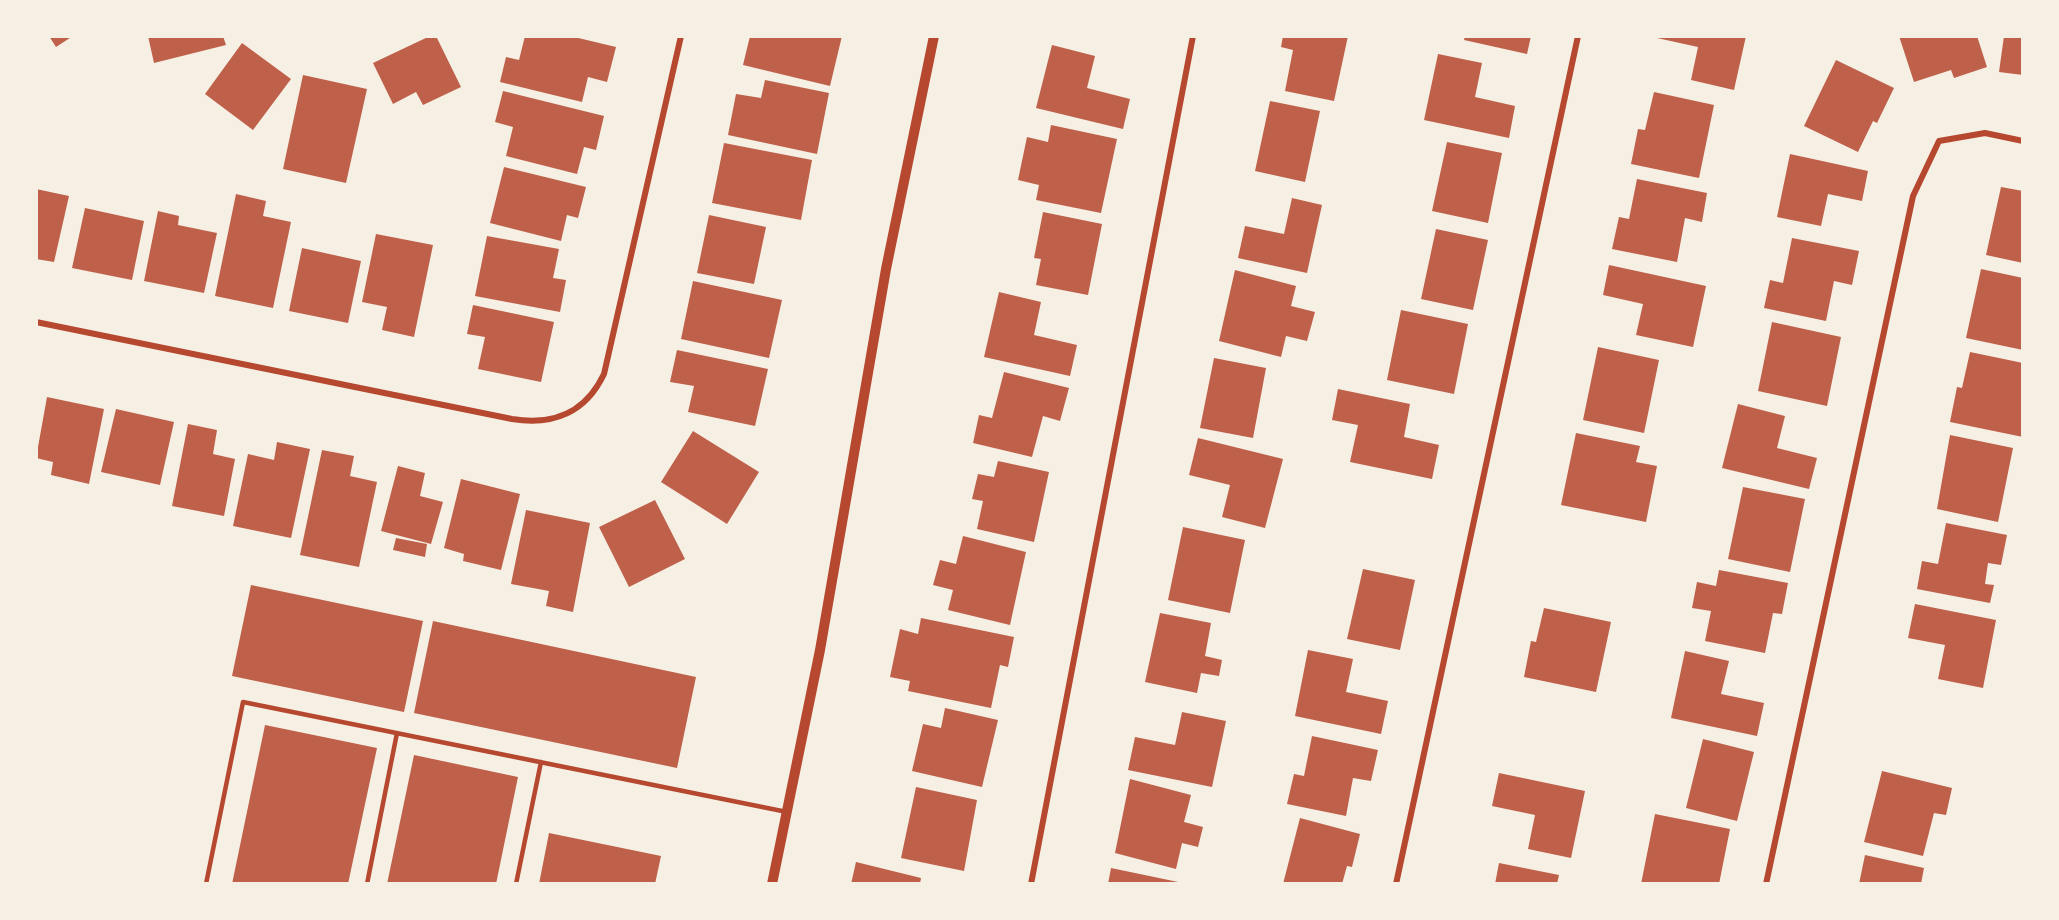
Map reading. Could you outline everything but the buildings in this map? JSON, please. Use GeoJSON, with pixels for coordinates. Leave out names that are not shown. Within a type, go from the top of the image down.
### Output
{"type":"FeatureCollection","features":[{"type":"Feature","properties":{"kind":"street"},"geometry":{"type":"LineString","coordinates":[[36,322],[529,422],[561,418],[575,411],[588,400],[604,374],[681,36]]}},
{"type":"Feature","properties":{"kind":"street"},"geometry":{"type":"LineString","coordinates":[[772,884],[820,650],[886,269],[934,36]]}},
{"type":"Feature","properties":{"kind":"street"},"geometry":{"type":"LineString","coordinates":[[1031,884],[1193,36]]}},
{"type":"Feature","properties":{"kind":"street"},"geometry":{"type":"LineString","coordinates":[[1396,884],[1578,36]]}},
{"type":"Feature","properties":{"kind":"street"},"geometry":{"type":"LineString","coordinates":[[1766,884],[1913,196],[1939,141],[1985,133],[2023,141]]}},
{"type":"Feature","properties":{"kind":"lane"},"geometry":{"type":"LineString","coordinates":[[206,884],[243,702],[787,812]]}},
{"type":"Feature","properties":{"kind":"lane"},"geometry":{"type":"LineString","coordinates":[[366,884],[397,733]]}},
{"type":"Feature","properties":{"kind":"lane"},"geometry":{"type":"LineString","coordinates":[[516,884],[541,762]]}}]}
